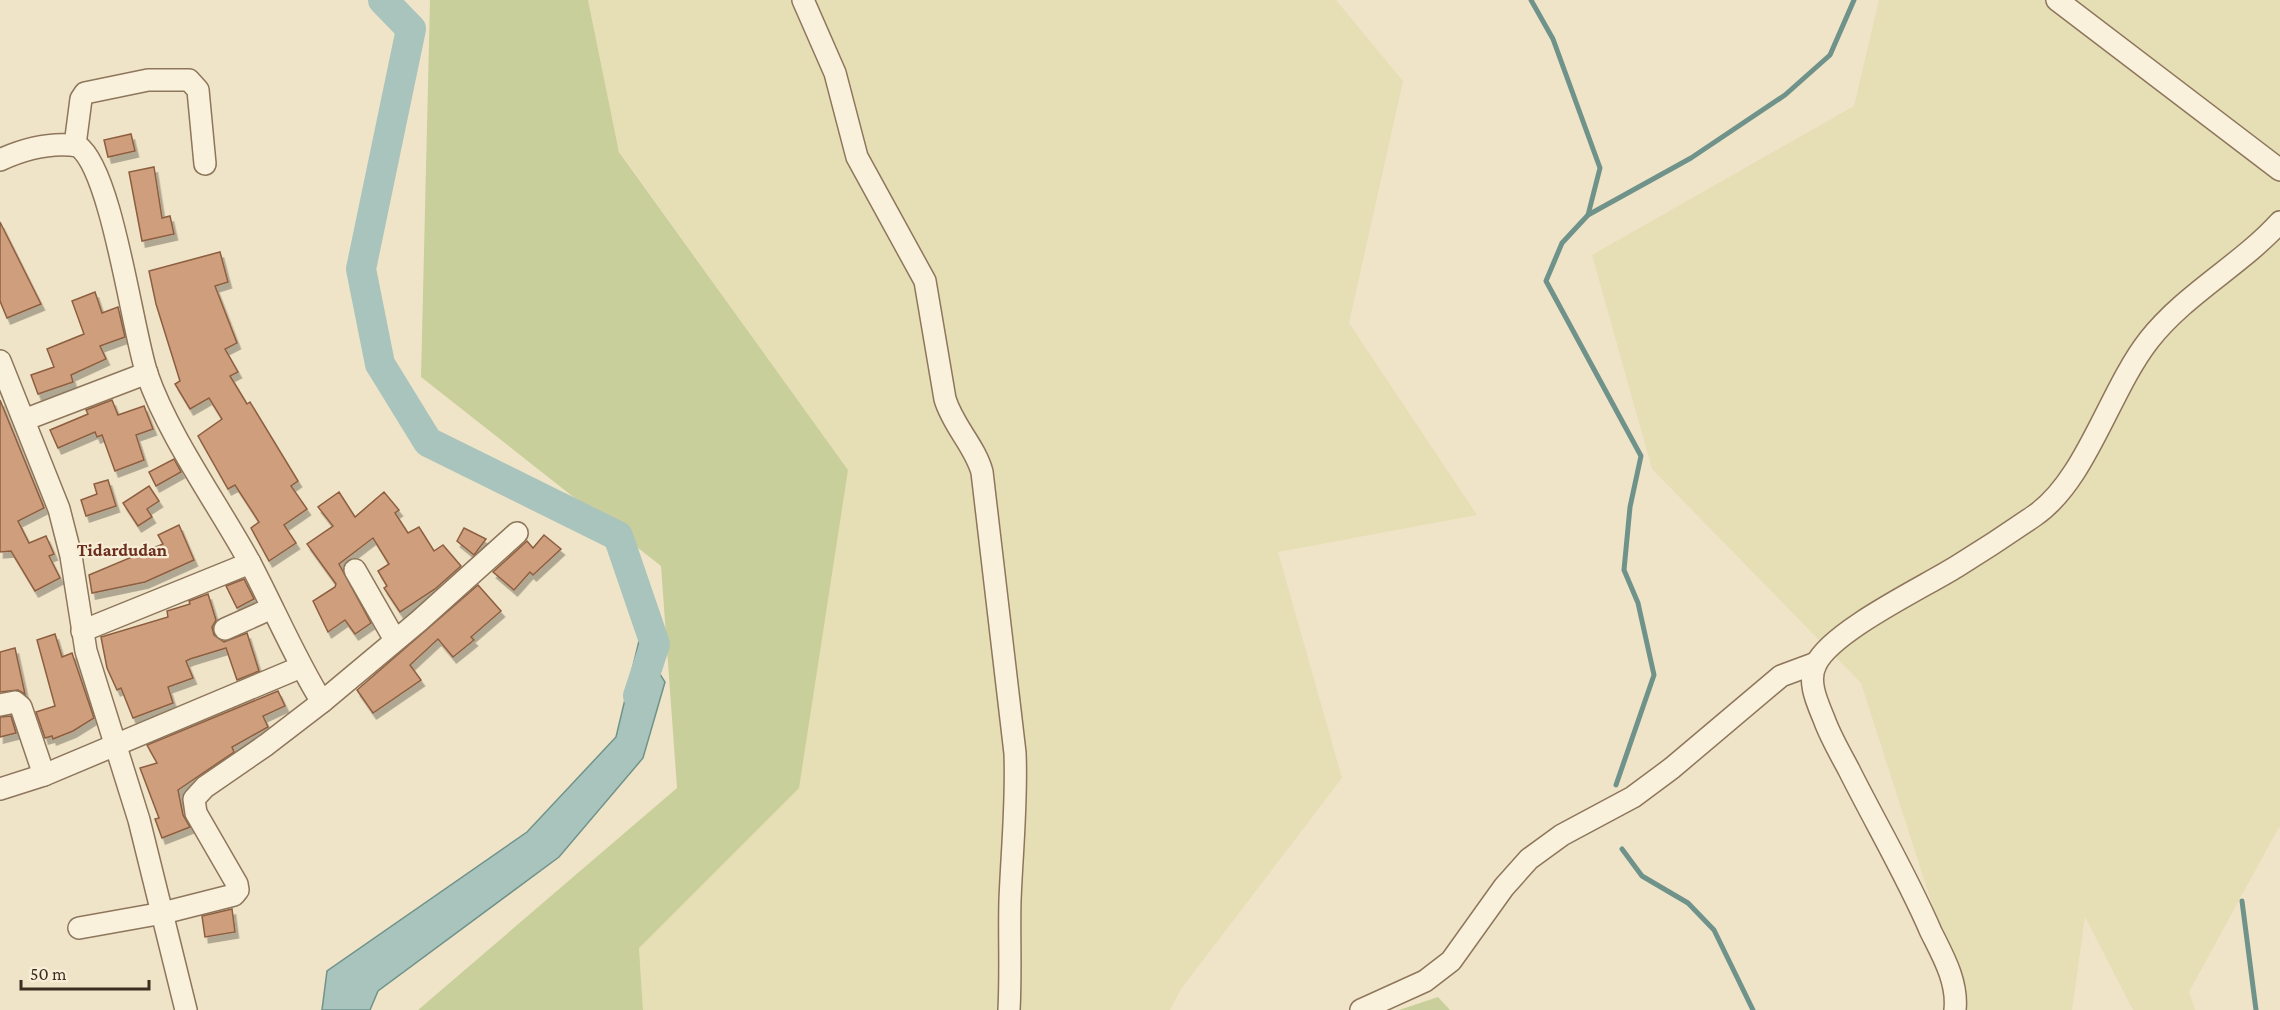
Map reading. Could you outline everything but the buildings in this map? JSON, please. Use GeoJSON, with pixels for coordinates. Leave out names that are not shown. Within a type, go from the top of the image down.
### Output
{"type":"FeatureCollection","features":[{"type":"Feature","properties":{"kind":"street"},"geometry":{"type":"LineString","coordinates":[[803,0],[835,73],[857,157],[897,234],[924,277],[945,399],[951,415],[977,459],[982,472],[1015,753],[1016,789],[1010,893],[1012,950],[1009,1010]]}},
{"type":"Feature","properties":{"kind":"street"},"geometry":{"type":"LineString","coordinates":[[2057,0],[2280,170]]}},
{"type":"Feature","properties":{"kind":"street"},"geometry":{"type":"LineString","coordinates":[[75,145],[81,99],[85,93],[148,80],[189,80],[198,90],[205,164]]}},
{"type":"Feature","properties":{"kind":"street"},"geometry":{"type":"LineString","coordinates":[[0,160],[27,149],[75,145],[86,152],[105,202],[129,288],[147,373],[187,455],[250,563],[301,667],[322,702]]}},
{"type":"Feature","properties":{"kind":"street"},"geometry":{"type":"LineString","coordinates":[[1955,1010],[1955,990],[1918,901],[1825,722],[1812,684],[1816,663],[1829,647],[1854,628],[1983,550],[2053,502],[2066,488],[2102,419],[2148,340],[2163,323],[2247,254],[2280,222]]}},
{"type":"Feature","properties":{"kind":"street"},"geometry":{"type":"LineString","coordinates":[[0,361],[59,509],[71,556],[82,631],[139,820],[186,1010]]}},
{"type":"Feature","properties":{"kind":"street"},"geometry":{"type":"LineString","coordinates":[[24,420],[147,373]]}},
{"type":"Feature","properties":{"kind":"street"},"geometry":{"type":"LineString","coordinates":[[79,928],[163,913],[234,895],[237,892],[237,884],[196,813],[194,799],[205,787],[266,746],[322,702],[517,533]]}},
{"type":"Feature","properties":{"kind":"street"},"geometry":{"type":"LineString","coordinates":[[82,631],[250,563]]}},
{"type":"Feature","properties":{"kind":"street"},"geometry":{"type":"LineString","coordinates":[[355,570],[395,640]]}},
{"type":"Feature","properties":{"kind":"street"},"geometry":{"type":"LineString","coordinates":[[225,629],[272,608]]}},
{"type":"Feature","properties":{"kind":"street"},"geometry":{"type":"LineString","coordinates":[[1361,1010],[1425,981],[1451,961],[1504,887],[1537,853],[1562,835],[1634,797],[1781,676],[1816,663]]}},
{"type":"Feature","properties":{"kind":"street"},"geometry":{"type":"LineString","coordinates":[[0,789],[44,775],[115,743],[222,702],[301,667]]}},
{"type":"Feature","properties":{"kind":"street"},"geometry":{"type":"LineString","coordinates":[[0,705],[15,702],[21,708],[44,775]]}},
{"type":"Feature","properties":{"kind":"shaded area"},"geometry":{"type":"Polygon","coordinates":[[[588,0],[1336,0],[1403,81],[1349,323],[1477,515],[1278,552],[1342,778],[1181,989],[1170,1010],[643,1010],[638,932],[848,470],[619,151],[588,0]]]}},
{"type":"Feature","properties":{"kind":"shaded area"},"geometry":{"type":"Polygon","coordinates":[[[1879,0],[2280,0],[2280,829],[2279,827],[2189,992],[2195,1010],[2133,1010],[2085,917],[2072,1010],[1966,1010],[1861,683],[1652,469],[1592,255],[1854,106],[1879,0]]]}},
{"type":"Feature","properties":{"kind":"green space"},"geometry":{"type":"Polygon","coordinates":[[[430,0],[588,0],[619,152],[848,470],[799,788],[639,948],[643,1010],[418,1010],[677,788],[661,566],[421,377],[430,0]]]}},
{"type":"Feature","properties":{"kind":"green space"},"geometry":{"type":"Polygon","coordinates":[[[1438,997],[1450,1010],[1399,1010],[1438,997]]]}},
{"type":"Feature","properties":{"kind":"water"},"geometry":{"type":"Polygon","coordinates":[[[639,641],[665,682],[643,758],[559,857],[378,991],[370,1010],[322,1010],[327,971],[527,832],[616,737],[639,641]]]}},
{"type":"Feature","properties":{"kind":"waterway"},"geometry":{"type":"LineString","coordinates":[[383,0],[411,29],[361,269],[380,364],[428,442],[618,536],[655,644],[638,696]]}},
{"type":"Feature","properties":{"kind":"waterway"},"geometry":{"type":"LineString","coordinates":[[1531,0],[1553,39],[1600,168],[1588,215]]}},
{"type":"Feature","properties":{"kind":"waterway"},"geometry":{"type":"LineString","coordinates":[[1616,785],[1654,675],[1638,603],[1624,570],[1630,507],[1641,456],[1546,281],[1562,243],[1588,215],[1691,158],[1785,95],[1830,55],[1854,0]]}},
{"type":"Feature","properties":{"kind":"waterway"},"geometry":{"type":"LineString","coordinates":[[1622,849],[1642,876],[1688,903],[1714,930],[1753,1010]]}},
{"type":"Feature","properties":{"kind":"waterway"},"geometry":{"type":"LineString","coordinates":[[2242,901],[2256,1010]]}},
{"type":"Feature","properties":{"kind":"district","name":"Tidardudan"},"geometry":{"type":"Point","coordinates":[122,550]}}]}
